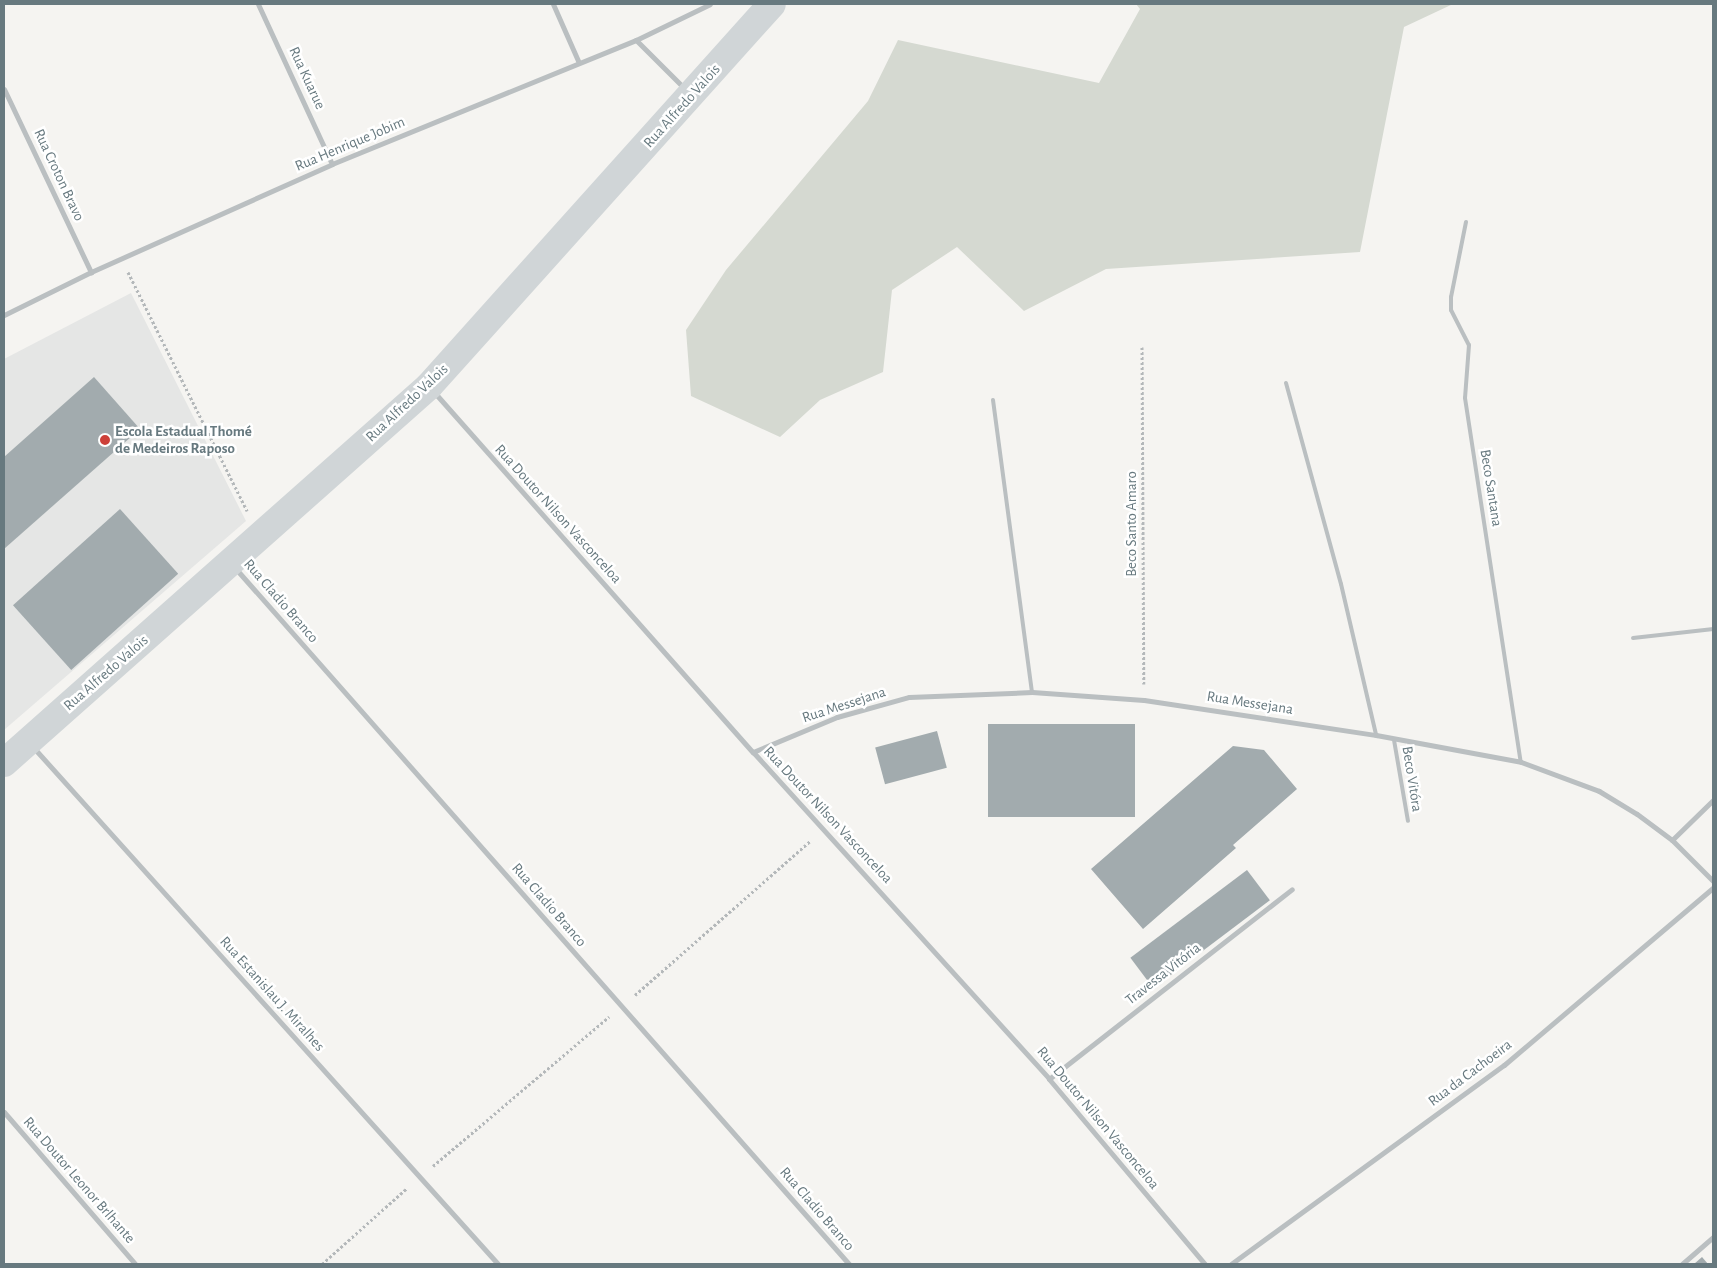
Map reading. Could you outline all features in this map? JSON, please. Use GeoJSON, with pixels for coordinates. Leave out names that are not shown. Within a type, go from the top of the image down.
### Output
{"type":"FeatureCollection","features":[{"type":"Feature","properties":{"kind":"street","name":"Rua Kuarue"},"geometry":{"type":"LineString","coordinates":[[258,4],[332,164]]}},
{"type":"Feature","properties":{"kind":"street"},"geometry":{"type":"LineString","coordinates":[[553,4],[579,63]]}},
{"type":"Feature","properties":{"kind":"street","name":"Rua Henrique Jobim"},"geometry":{"type":"LineString","coordinates":[[4,315],[91,272],[332,164],[636,40],[710,4]]}},
{"type":"Feature","properties":{"kind":"street","name":"Rua Alfredo Valois"},"geometry":{"type":"LineString","coordinates":[[4,763],[428,386],[772,4]]}},
{"type":"Feature","properties":{"kind":"street"},"geometry":{"type":"LineString","coordinates":[[636,40],[691,96]]}},
{"type":"Feature","properties":{"kind":"street","name":"Rua Croton Bravo"},"geometry":{"type":"LineString","coordinates":[[4,89],[91,272]]}},
{"type":"Feature","properties":{"kind":"street","name":"Rua Doutor Nilson Vasconceloa"},"geometry":{"type":"LineString","coordinates":[[428,386],[753,752],[825,828],[1049,1080],[1205,1264]]}},
{"type":"Feature","properties":{"kind":"street","name":"Rua Cladio Branco"},"geometry":{"type":"LineString","coordinates":[[230,563],[849,1264]]}},
{"type":"Feature","properties":{"kind":"street","name":"Rua Messejana"},"geometry":{"type":"LineString","coordinates":[[753,752],[837,717],[909,697],[1032,692],[1144,700],[1376,735],[1394,740],[1522,762],[1599,791],[1672,840],[1713,881]]}},
{"type":"Feature","properties":{"kind":"street","name":"Rua Estanislau J. Miralhes"},"geometry":{"type":"LineString","coordinates":[[28,741],[498,1264]]}},
{"type":"Feature","properties":{"kind":"street"},"geometry":{"type":"LineString","coordinates":[[1672,840],[1713,800]]}},
{"type":"Feature","properties":{"kind":"street","name":"Rua da Cachoeira"},"geometry":{"type":"LineString","coordinates":[[1231,1264],[1504,1065],[1713,888]]}},
{"type":"Feature","properties":{"kind":"street","name":"Travessa Vitória"},"geometry":{"type":"LineString","coordinates":[[1049,1080],[1292,889]]}},
{"type":"Feature","properties":{"kind":"street","name":"Rua Doutor Leonor Brlhante"},"geometry":{"type":"LineString","coordinates":[[4,1112],[135,1264]]}},
{"type":"Feature","properties":{"kind":"street"},"geometry":{"type":"LineString","coordinates":[[1682,1264],[1713,1236]]}},
{"type":"Feature","properties":{"kind":"lane","name":"Beco Santana"},"geometry":{"type":"LineString","coordinates":[[1466,222],[1451,297],[1452,310],[1470,345],[1466,398],[1522,762]]}},
{"type":"Feature","properties":{"kind":"lane"},"geometry":{"type":"LineString","coordinates":[[1286,383],[1341,584],[1376,735]]}},
{"type":"Feature","properties":{"kind":"lane"},"geometry":{"type":"LineString","coordinates":[[993,400],[1032,692]]}},
{"type":"Feature","properties":{"kind":"lane"},"geometry":{"type":"LineString","coordinates":[[1633,638],[1713,630]]}},
{"type":"Feature","properties":{"kind":"lane","name":"Beco Vitóra"},"geometry":{"type":"LineString","coordinates":[[1394,740],[1408,822]]}},
{"type":"Feature","properties":{"kind":"path"},"geometry":{"type":"LineString","coordinates":[[122,258],[260,537]]}},
{"type":"Feature","properties":{"kind":"path","name":"Beco Santo Amaro"},"geometry":{"type":"LineString","coordinates":[[1142,347],[1144,700]]}},
{"type":"Feature","properties":{"kind":"path"},"geometry":{"type":"LineString","coordinates":[[322,1264],[420,1178],[622,1007],[825,828]]}},
{"type":"Feature","properties":{"kind":"shaded area"},"geometry":{"type":"Polygon","coordinates":[[[1136,4],[1453,4],[1404,27],[1360,252],[1106,269],[1024,311],[957,247],[892,290],[883,372],[820,400],[780,437],[691,396],[686,330],[726,270],[868,101],[898,40],[1099,83],[1140,9],[1136,4]]]}},
{"type":"Feature","properties":{"kind":"shaded area","name":"Escola Estadual Thomé de Medeiros Raposo"},"geometry":{"type":"Polygon","coordinates":[[[131,293],[246,521],[4,730],[4,359],[131,293]]]}},
{"type":"Feature","properties":{"kind":"building"},"geometry":{"type":"Polygon","coordinates":[[[94,377],[140,429],[4,549],[4,457],[94,377]]]}},
{"type":"Feature","properties":{"kind":"building"},"geometry":{"type":"Polygon","coordinates":[[[120,509],[178,574],[71,670],[13,605],[120,509]]]}},
{"type":"Feature","properties":{"kind":"building"},"geometry":{"type":"Polygon","coordinates":[[[988,724],[1135,724],[1135,817],[988,817],[988,724]]]}},
{"type":"Feature","properties":{"kind":"building"},"geometry":{"type":"Polygon","coordinates":[[[937,731],[947,768],[885,784],[875,748],[937,731]]]}},
{"type":"Feature","properties":{"kind":"building"},"geometry":{"type":"Polygon","coordinates":[[[1233,746],[1264,750],[1297,789],[1233,845],[1236,848],[1143,929],[1091,869],[1233,746]]]}},
{"type":"Feature","properties":{"kind":"building"},"geometry":{"type":"Polygon","coordinates":[[[1247,870],[1270,900],[1153,988],[1130,958],[1247,870]]]}},
{"type":"Feature","properties":{"kind":"building"},"geometry":{"type":"Polygon","coordinates":[[[1702,1257],[1708,1264],[1694,1264],[1702,1257]]]}},
{"type":"Feature","properties":{"kind":"place","name":"Escola Estadual Thomé de Medeiros Raposo"},"geometry":{"type":"Point","coordinates":[105,440]}}]}
